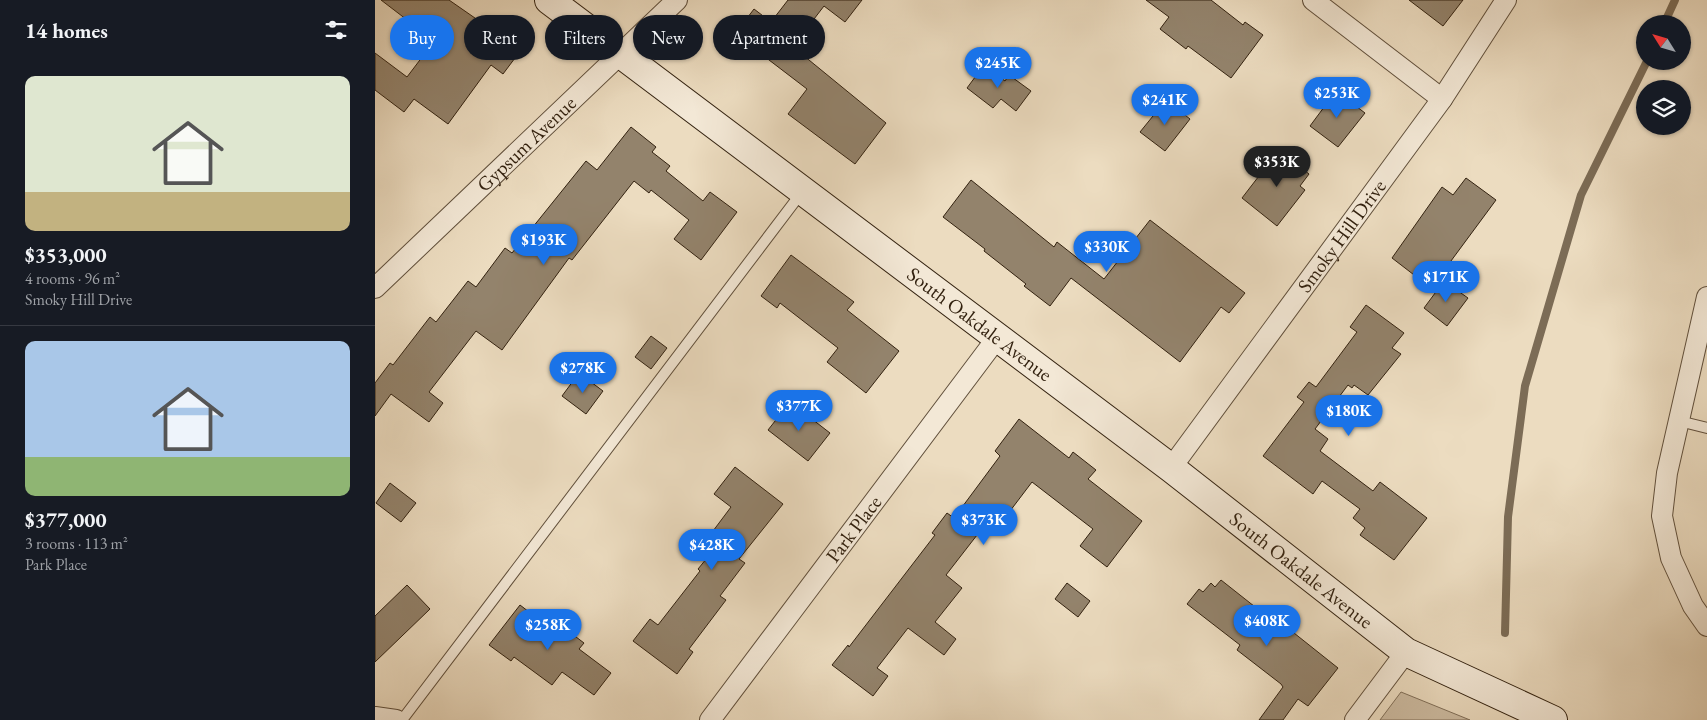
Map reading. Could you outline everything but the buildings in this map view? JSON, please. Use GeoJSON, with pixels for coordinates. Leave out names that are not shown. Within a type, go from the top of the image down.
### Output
{"type":"FeatureCollection","features":[{"type":"Feature","properties":{"kind":"street","name":"South Oakdale Avenue"},"geometry":{"type":"LineString","coordinates":[[549,0],[568,15]]}},
{"type":"Feature","properties":{"kind":"street","name":"Gypsum Avenue"},"geometry":{"type":"LineString","coordinates":[[623,52],[677,0]]}},
{"type":"Feature","properties":{"kind":"street"},"geometry":{"type":"LineString","coordinates":[[1313,0],[1442,99]]}},
{"type":"Feature","properties":{"kind":"street","name":"Smoky Hill Drive"},"geometry":{"type":"LineString","coordinates":[[1171,468],[1442,99],[1506,0]]}},
{"type":"Feature","properties":{"kind":"street","name":"South Oakdale Avenue"},"geometry":{"type":"LineString","coordinates":[[623,57],[1171,468],[1407,652],[1553,720]]}},
{"type":"Feature","properties":{"kind":"street","name":"Gypsum Avenue"},"geometry":{"type":"LineString","coordinates":[[375,288],[615,60]]}},
{"type":"Feature","properties":{"kind":"street"},"geometry":{"type":"LineString","coordinates":[[1707,297],[1704,328],[1667,473],[1662,516],[1671,558],[1693,606],[1707,626]]}},
{"type":"Feature","properties":{"kind":"street","name":"Park Place"},"geometry":{"type":"LineString","coordinates":[[710,720],[997,338]]}},
{"type":"Feature","properties":{"kind":"street"},"geometry":{"type":"LineString","coordinates":[[1355,720],[1407,652]]}},
{"type":"Feature","properties":{"kind":"street"},"geometry":{"type":"LineString","coordinates":[[375,717],[396,720]]}},
{"type":"Feature","properties":{"kind":"lane"},"geometry":{"type":"LineString","coordinates":[[402,720],[802,192]]}},
{"type":"Feature","properties":{"kind":"lane"},"geometry":{"type":"LineString","coordinates":[[1679,421],[1707,428]]}},
{"type":"Feature","properties":{"kind":"shaded area"},"geometry":{"type":"Polygon","coordinates":[[[1401,692],[1470,720],[1380,720],[1401,692]]]}},
{"type":"Feature","properties":{"kind":"waterway"},"geometry":{"type":"LineString","coordinates":[[1668,15],[1675,0]]}},
{"type":"Feature","properties":{"kind":"waterway"},"geometry":{"type":"LineString","coordinates":[[1505,633],[1508,517],[1525,386],[1581,195],[1643,70]]}}]}
